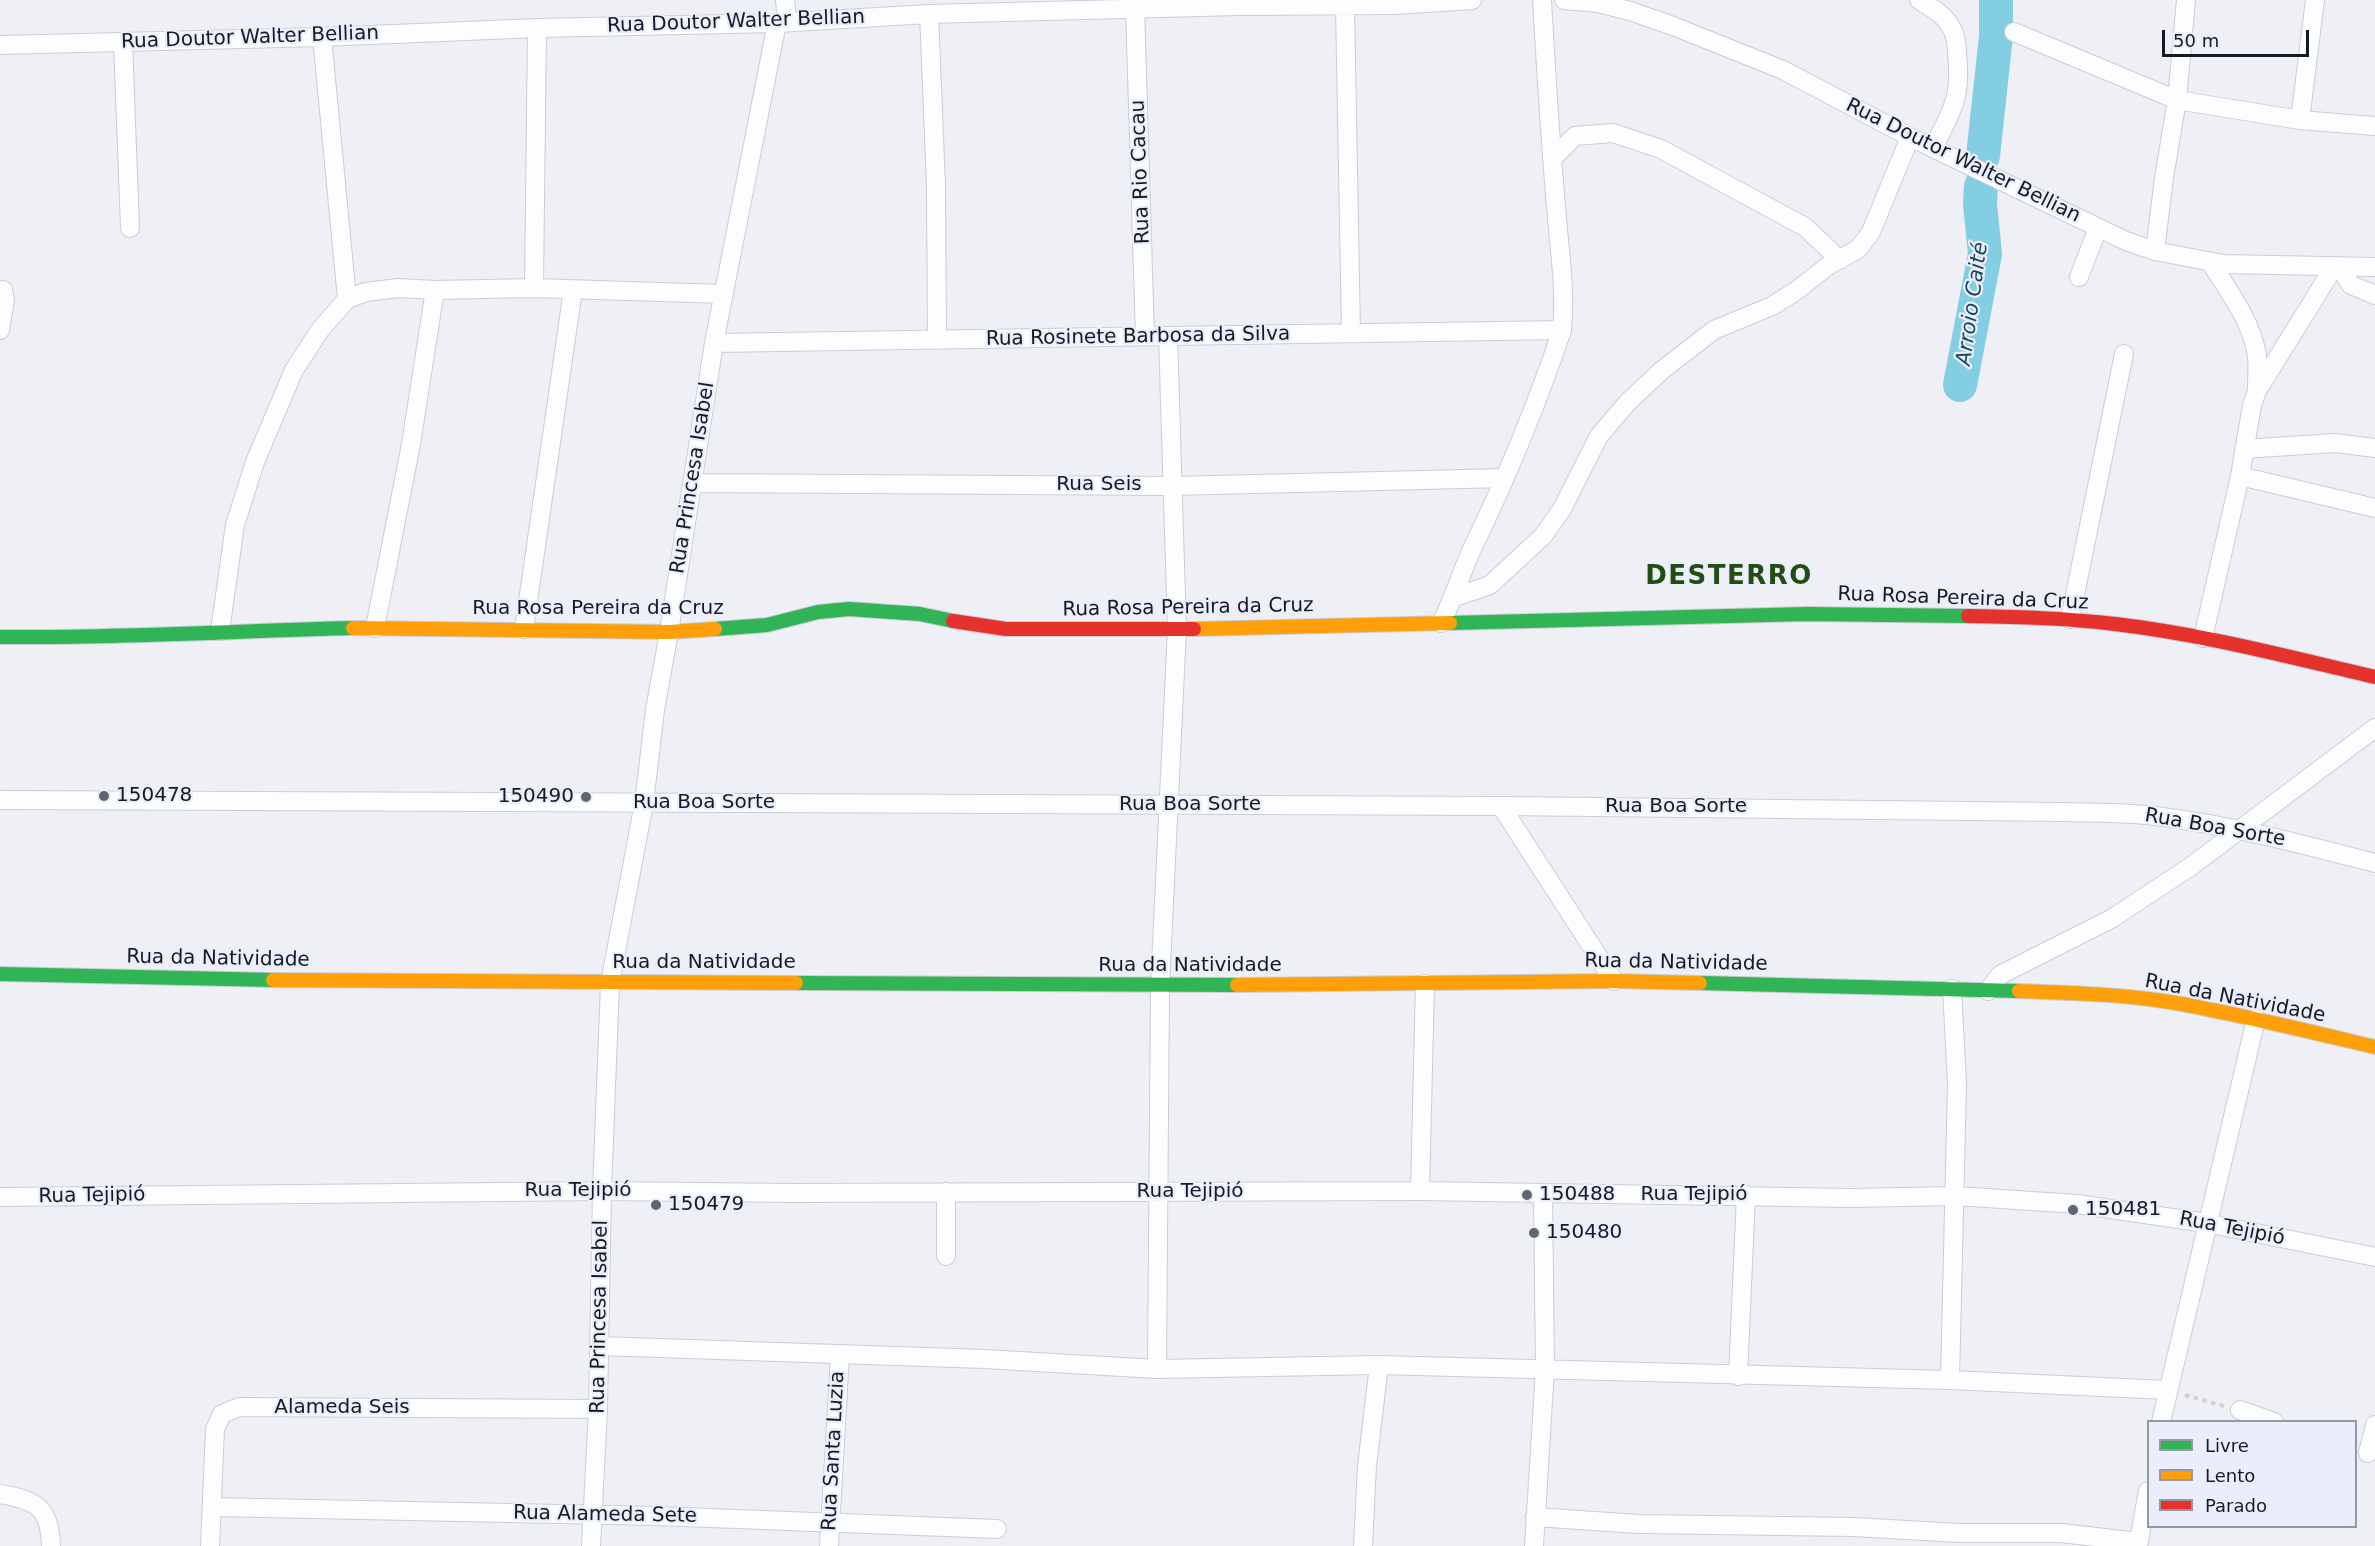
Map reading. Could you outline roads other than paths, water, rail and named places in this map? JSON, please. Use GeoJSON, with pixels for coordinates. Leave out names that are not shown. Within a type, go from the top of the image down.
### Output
{"type":"FeatureCollection","features":[{"type":"Feature","properties":{"kind":"street","name":"Rua Princesa Isabel"},"geometry":{"type":"LineString","coordinates":[[591,1546],[598,1409],[602,1191],[610,983],[644,803],[655,710],[714,344],[785,0]]}},
{"type":"Feature","properties":{"kind":"street","name":"Rua Doutor Walter Bellian"},"geometry":{"type":"LineString","coordinates":[[0,45],[322,37],[537,28],[782,23],[929,14],[1135,8],[1345,6],[1472,0]]}},
{"type":"Feature","properties":{"kind":"street"},"geometry":{"type":"LineString","coordinates":[[1441,623],[1455,597],[1473,548],[1486,525],[1562,330],[1563,286],[1542,0]]}},
{"type":"Feature","properties":{"kind":"street","name":"Rua Doutor Walter Bellian"},"geometry":{"type":"LineString","coordinates":[[1564,0],[1598,3],[1630,11],[1783,70],[1910,137],[2098,228],[2155,251],[2211,262],[2375,267]]}},
{"type":"Feature","properties":{"kind":"street"},"geometry":{"type":"LineString","coordinates":[[1918,0],[1935,10],[1951,26],[1957,49],[1959,87],[1956,101],[1933,148]]}},
{"type":"Feature","properties":{"kind":"street"},"geometry":{"type":"LineString","coordinates":[[2155,251],[2177,100],[2186,0]]}},
{"type":"Feature","properties":{"kind":"street"},"geometry":{"type":"LineString","coordinates":[[2300,120],[2315,0]]}},
{"type":"Feature","properties":{"kind":"street"},"geometry":{"type":"LineString","coordinates":[[1345,6],[1351,333]]}},
{"type":"Feature","properties":{"kind":"street","name":"Rua Rio Cacau"},"geometry":{"type":"LineString","coordinates":[[1135,8],[1145,337]]}},
{"type":"Feature","properties":{"kind":"street"},"geometry":{"type":"LineString","coordinates":[[929,14],[936,185],[937,340]]}},
{"type":"Feature","properties":{"kind":"street"},"geometry":{"type":"LineString","coordinates":[[534,288],[537,28]]}},
{"type":"Feature","properties":{"kind":"street"},"geometry":{"type":"LineString","coordinates":[[2014,32],[2177,100],[2300,120],[2375,126]]}},
{"type":"Feature","properties":{"kind":"street"},"geometry":{"type":"LineString","coordinates":[[322,37],[347,299]]}},
{"type":"Feature","properties":{"kind":"street"},"geometry":{"type":"LineString","coordinates":[[123,42],[130,228]]}},
{"type":"Feature","properties":{"kind":"street"},"geometry":{"type":"LineString","coordinates":[[1552,159],[1575,136],[1613,133],[1661,149],[1805,227],[1840,260]]}},
{"type":"Feature","properties":{"kind":"street"},"geometry":{"type":"LineString","coordinates":[[1455,597],[1490,585],[1505,574],[1543,536],[1562,509],[1599,436],[1628,402],[1661,371],[1714,330],[1772,306],[1858,249],[1870,232],[1910,137]]}},
{"type":"Feature","properties":{"kind":"street"},"geometry":{"type":"LineString","coordinates":[[2079,277],[2098,228]]}},
{"type":"Feature","properties":{"kind":"street"},"geometry":{"type":"LineString","coordinates":[[2211,262],[2252,335],[2257,356],[2257,391]]}},
{"type":"Feature","properties":{"kind":"street"},"geometry":{"type":"LineString","coordinates":[[2203,638],[2240,476],[2252,405],[2257,391],[2337,267],[2350,285],[2375,295]]}},
{"type":"Feature","properties":{"kind":"street"},"geometry":{"type":"LineString","coordinates":[[220,632],[235,525],[255,462],[294,370],[320,330],[347,299],[366,292],[398,288],[435,290],[534,288],[723,294]]}},
{"type":"Feature","properties":{"kind":"street"},"geometry":{"type":"LineString","coordinates":[[0,330],[5,300],[3,290]]}},
{"type":"Feature","properties":{"kind":"street"},"geometry":{"type":"LineString","coordinates":[[375,628],[411,444],[435,290]]}},
{"type":"Feature","properties":{"kind":"street"},"geometry":{"type":"LineString","coordinates":[[524,629],[573,290]]}},
{"type":"Feature","properties":{"kind":"street","name":"Rua Rosinete Barbosa da Silva"},"geometry":{"type":"LineString","coordinates":[[714,344],[1562,330]]}},
{"type":"Feature","properties":{"kind":"street"},"geometry":{"type":"LineString","coordinates":[[1156,1369],[1160,1192],[1160,986],[1177,629],[1168,336]]}},
{"type":"Feature","properties":{"kind":"street"},"geometry":{"type":"LineString","coordinates":[[2070,619],[2124,354]]}},
{"type":"Feature","properties":{"kind":"street"},"geometry":{"type":"LineString","coordinates":[[2244,449],[2335,443],[2375,448]]}},
{"type":"Feature","properties":{"kind":"street"},"geometry":{"type":"LineString","coordinates":[[2240,476],[2375,508]]}},
{"type":"Feature","properties":{"kind":"street","name":"Rua Seis"},"geometry":{"type":"LineString","coordinates":[[693,483],[1172,486],[1505,478]]}},
{"type":"Feature","properties":{"kind":"street","name":"Rua Rosa Pereira da Cruz"},"geometry":{"type":"LineString","coordinates":[[0,637],[87,638],[375,628],[669,632],[767,625],[818,612],[849,609],[911,613],[960,623],[1006,628],[1177,629],[1808,614],[2045,617],[2116,624],[2203,638],[2375,676]]}},
{"type":"Feature","properties":{"kind":"street"},"geometry":{"type":"LineString","coordinates":[[1988,991],[2000,975],[2111,919],[2190,867],[2375,728]]}},
{"type":"Feature","properties":{"kind":"street","name":"Rua Boa Sorte"},"geometry":{"type":"LineString","coordinates":[[0,800],[1501,806],[2064,812],[2152,815],[2239,830],[2375,863]]}},
{"type":"Feature","properties":{"kind":"street"},"geometry":{"type":"LineString","coordinates":[[1501,806],[1614,981]]}},
{"type":"Feature","properties":{"kind":"street","name":"Rua da Natividade"},"geometry":{"type":"LineString","coordinates":[[0,974],[610,983],[1160,986],[1614,981],[1952,989],[2070,993],[2167,1002],[2256,1019],[2375,1047]]}},
{"type":"Feature","properties":{"kind":"street"},"geometry":{"type":"LineString","coordinates":[[1420,1191],[1425,984]]}},
{"type":"Feature","properties":{"kind":"street"},"geometry":{"type":"LineString","coordinates":[[1950,1380],[1958,1083],[1952,989]]}},
{"type":"Feature","properties":{"kind":"street"},"geometry":{"type":"LineString","coordinates":[[2161,1420],[2206,1223],[2256,1019]]}},
{"type":"Feature","properties":{"kind":"street","name":"Rua Tejipió"},"geometry":{"type":"LineString","coordinates":[[0,1197],[602,1191],[1420,1191],[1851,1198],[1956,1196],[2077,1204],[2206,1223],[2375,1257]]}},
{"type":"Feature","properties":{"kind":"street"},"geometry":{"type":"LineString","coordinates":[[946,1192],[946,1256]]}},
{"type":"Feature","properties":{"kind":"street"},"geometry":{"type":"LineString","coordinates":[[1534,1546],[1545,1369],[1544,1194]]}},
{"type":"Feature","properties":{"kind":"street"},"geometry":{"type":"LineString","coordinates":[[1738,1376],[1746,1195]]}},
{"type":"Feature","properties":{"kind":"street"},"geometry":{"type":"LineString","coordinates":[[600,1346],[985,1359],[1156,1369],[1379,1365],[1950,1380],[2167,1390]]}},
{"type":"Feature","properties":{"kind":"street","name":"Rua Santa Luzia"},"geometry":{"type":"LineString","coordinates":[[829,1546],[840,1355]]}},
{"type":"Feature","properties":{"kind":"street"},"geometry":{"type":"LineString","coordinates":[[1363,1546],[1367,1466],[1379,1365]]}},
{"type":"Feature","properties":{"kind":"street","name":"Alameda Seis"},"geometry":{"type":"LineString","coordinates":[[210,1546],[214,1429],[222,1414],[239,1407],[598,1409]]}},
{"type":"Feature","properties":{"kind":"street"},"geometry":{"type":"LineString","coordinates":[[2240,1410],[2268,1420]]}},
{"type":"Feature","properties":{"kind":"street"},"geometry":{"type":"LineString","coordinates":[[2366,1452],[2375,1425]]}},
{"type":"Feature","properties":{"kind":"street"},"geometry":{"type":"LineString","coordinates":[[0,1494],[22,1498],[39,1506],[48,1518],[51,1546]]}},
{"type":"Feature","properties":{"kind":"street"},"geometry":{"type":"LineString","coordinates":[[1535,1517],[1639,1524],[1854,1527],[1960,1533],[2061,1533],[2139,1544],[2147,1497]]}},
{"type":"Feature","properties":{"kind":"street","name":"Rua Alameda Sete"},"geometry":{"type":"LineString","coordinates":[[212,1508],[830,1521],[998,1529]]}},
{"type":"Feature","properties":{"kind":"waterway","name":"Arroio Caité"},"geometry":{"type":"LineString","coordinates":[[1983,156],[1996,36],[1996,0]]}},
{"type":"Feature","properties":{"kind":"waterway","name":"Arroio Caité"},"geometry":{"type":"LineString","coordinates":[[1960,385],[1985,254],[1980,204],[1981,186]]}},
{"type":"Feature","properties":{"kind":"place","name":"150478"},"geometry":{"type":"Point","coordinates":[104,796]}},
{"type":"Feature","properties":{"kind":"place","name":"150490"},"geometry":{"type":"Point","coordinates":[586,797]}},
{"type":"Feature","properties":{"kind":"place","name":"150488"},"geometry":{"type":"Point","coordinates":[1527,1195]}},
{"type":"Feature","properties":{"kind":"place","name":"150479"},"geometry":{"type":"Point","coordinates":[656,1205]}},
{"type":"Feature","properties":{"kind":"place","name":"150481"},"geometry":{"type":"Point","coordinates":[2073,1210]}},
{"type":"Feature","properties":{"kind":"place","name":"150480"},"geometry":{"type":"Point","coordinates":[1534,1233]}},
{"type":"Feature","properties":{"kind":"district","name":"DESTERRO"},"geometry":{"type":"Point","coordinates":[1729,577]}}]}
